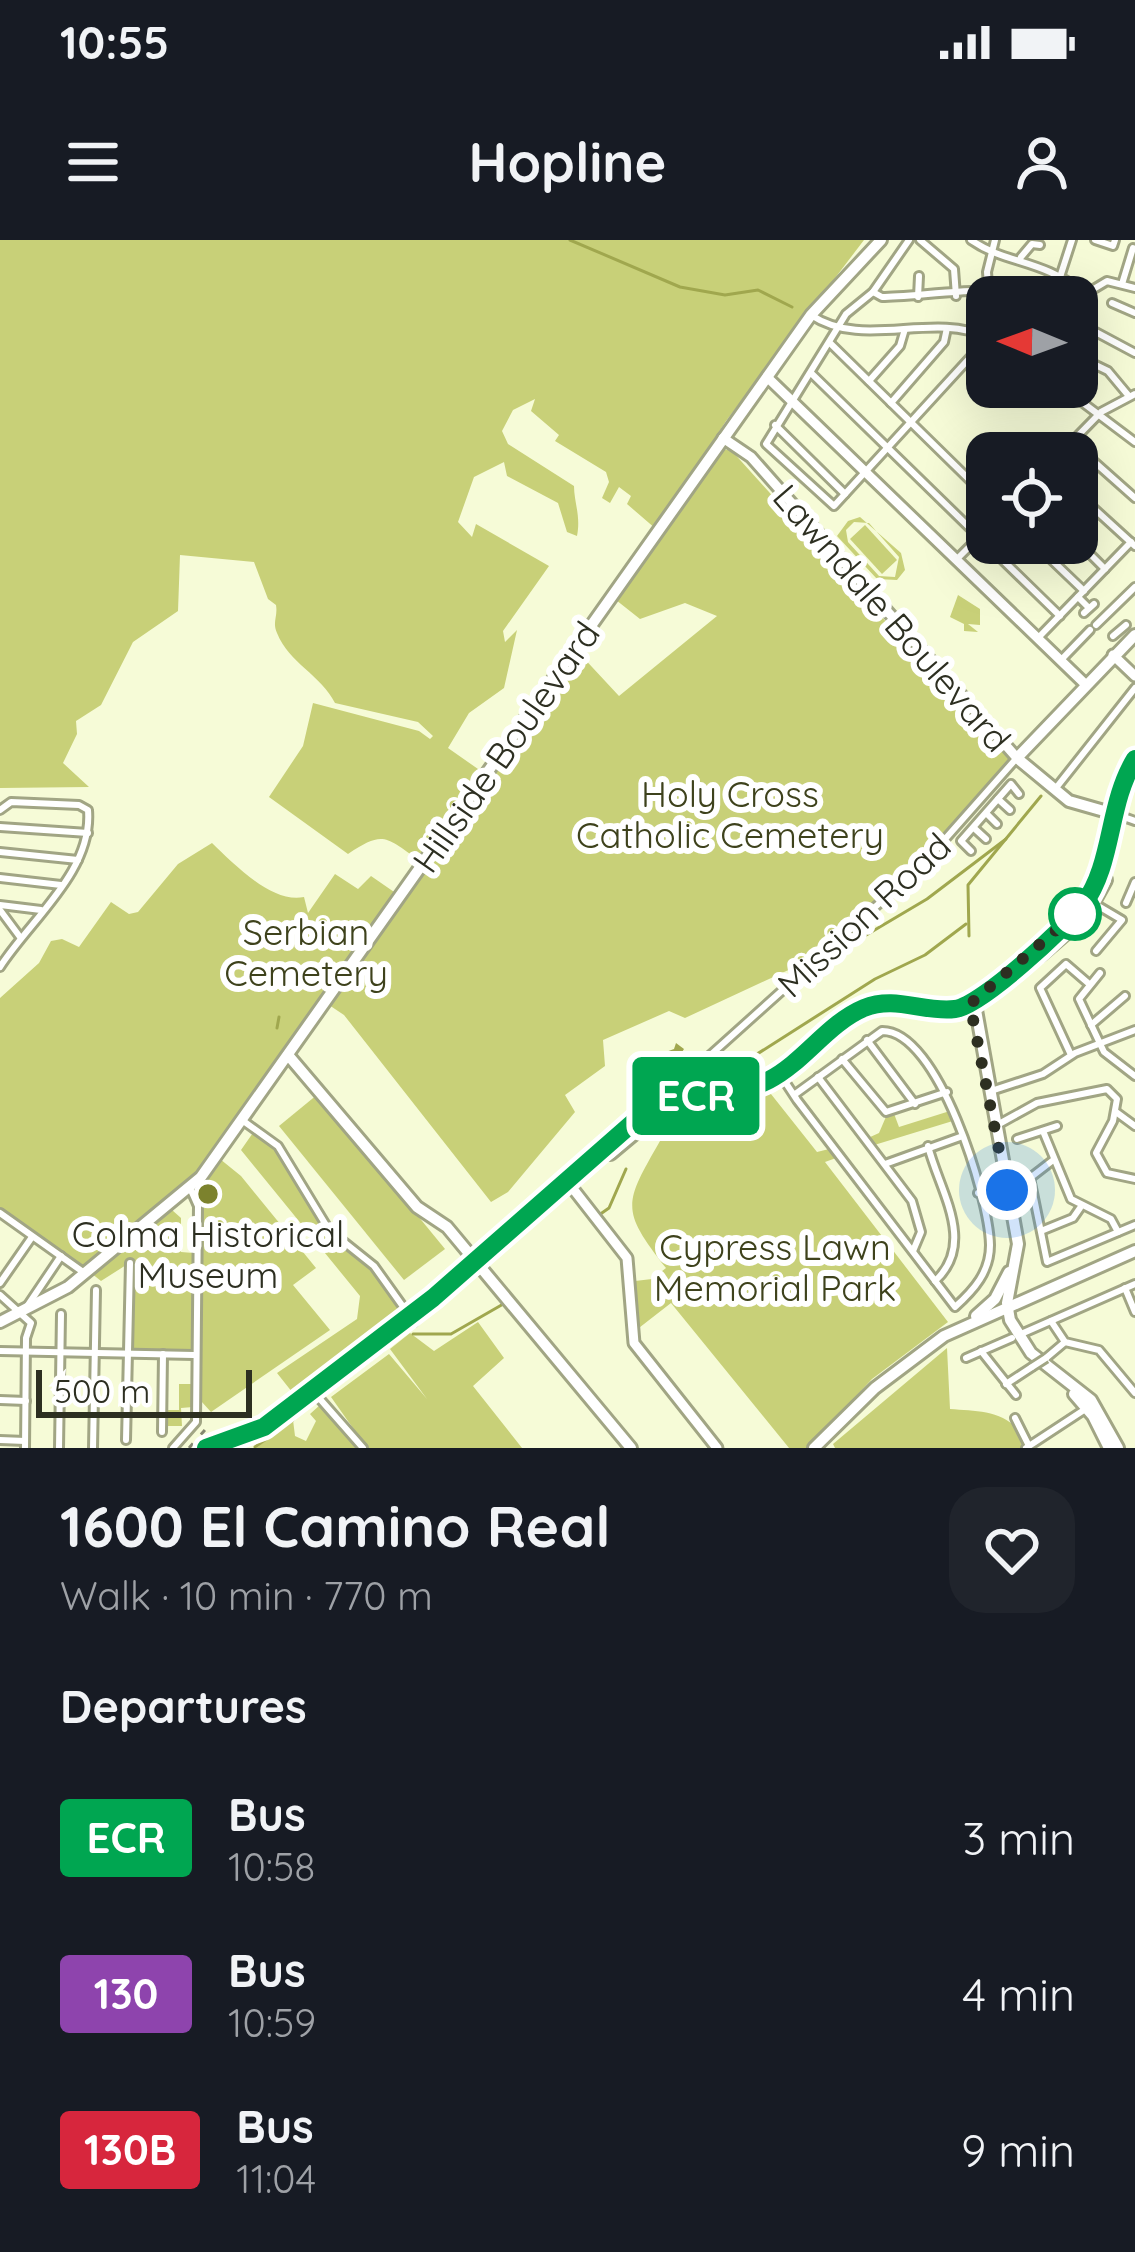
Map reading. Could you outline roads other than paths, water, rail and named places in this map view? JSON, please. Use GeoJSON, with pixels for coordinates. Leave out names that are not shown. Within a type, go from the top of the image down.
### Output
{"type":"FeatureCollection","features":[{"type":"Feature","properties":{"kind":"main road","name":"Hillside Boulevard"},"geometry":{"type":"LineString","coordinates":[[0,1322],[83,1272],[190,1188],[248,1125],[288,1055],[766,377],[811,315],[880,240]]}},
{"type":"Feature","properties":{"kind":"main road","name":"Mission Road"},"geometry":{"type":"LineString","coordinates":[[1017,758],[1113,655],[1124,634]]}},
{"type":"Feature","properties":{"kind":"main road"},"geometry":{"type":"LineString","coordinates":[[1017,758],[1076,805],[1114,814]]}},
{"type":"Feature","properties":{"kind":"main road"},"geometry":{"type":"LineString","coordinates":[[649,1114],[686,1101],[750,1091],[781,1076],[868,1006],[898,1002],[972,1008],[1091,901],[1108,870],[1114,814],[1135,759]]}},
{"type":"Feature","properties":{"kind":"main road"},"geometry":{"type":"LineString","coordinates":[[1114,814],[1135,772]]}},
{"type":"Feature","properties":{"kind":"main road"},"geometry":{"type":"LineString","coordinates":[[972,1008],[1018,1250],[1011,1276],[1010,1318],[1090,1406],[1118,1448]]}},
{"type":"Feature","properties":{"kind":"main road"},"geometry":{"type":"LineString","coordinates":[[288,1055],[416,1207],[448,1227],[631,1448]]}},
{"type":"Feature","properties":{"kind":"main road"},"geometry":{"type":"LineString","coordinates":[[239,1448],[479,1265],[649,1114],[686,1090],[742,1090],[781,1076]]}},
{"type":"Feature","properties":{"kind":"main road"},"geometry":{"type":"LineString","coordinates":[[818,1448],[906,1368],[1135,1254]]}},
{"type":"Feature","properties":{"kind":"main road"},"geometry":{"type":"LineString","coordinates":[[1010,1318],[1011,1276]]}},
{"type":"Feature","properties":{"kind":"main road"},"geometry":{"type":"LineString","coordinates":[[818,1448],[884,1380],[990,1305],[1011,1276]]}},
{"type":"Feature","properties":{"kind":"main road"},"geometry":{"type":"LineString","coordinates":[[956,1329],[1010,1318]]}},
{"type":"Feature","properties":{"kind":"main road"},"geometry":{"type":"LineString","coordinates":[[206,1448],[253,1433],[315,1393]]}},
{"type":"Feature","properties":{"kind":"main road"},"geometry":{"type":"LineString","coordinates":[[1090,1406],[1108,1448]]}},
{"type":"Feature","properties":{"kind":"street"},"geometry":{"type":"LineString","coordinates":[[909,240],[873,292],[851,307],[766,444],[834,506],[966,363]]}},
{"type":"Feature","properties":{"kind":"street"},"geometry":{"type":"LineString","coordinates":[[920,240],[954,269],[956,296]]}},
{"type":"Feature","properties":{"kind":"street"},"geometry":{"type":"LineString","coordinates":[[971,240],[1061,274],[1072,240]]}},
{"type":"Feature","properties":{"kind":"street"},"geometry":{"type":"LineString","coordinates":[[989,276],[995,240]]}},
{"type":"Feature","properties":{"kind":"street"},"geometry":{"type":"LineString","coordinates":[[1095,240],[1134,248],[1122,284]]}},
{"type":"Feature","properties":{"kind":"street"},"geometry":{"type":"LineString","coordinates":[[1021,257],[1032,244],[1040,245]]}},
{"type":"Feature","properties":{"kind":"street"},"geometry":{"type":"LineString","coordinates":[[918,296],[919,275]]}},
{"type":"Feature","properties":{"kind":"street"},"geometry":{"type":"LineString","coordinates":[[1098,286],[1107,281],[1135,288]]}},
{"type":"Feature","properties":{"kind":"street"},"geometry":{"type":"LineString","coordinates":[[873,292],[882,297],[966,295]]}},
{"type":"Feature","properties":{"kind":"street"},"geometry":{"type":"LineString","coordinates":[[1112,303],[1135,313]]}},
{"type":"Feature","properties":{"kind":"street"},"geometry":{"type":"LineString","coordinates":[[811,315],[839,328],[947,328],[966,333]]}},
{"type":"Feature","properties":{"kind":"street"},"geometry":{"type":"LineString","coordinates":[[891,403],[944,342],[947,328]]}},
{"type":"Feature","properties":{"kind":"street"},"geometry":{"type":"LineString","coordinates":[[868,381],[899,346],[905,329]]}},
{"type":"Feature","properties":{"kind":"street"},"geometry":{"type":"LineString","coordinates":[[1098,333],[1135,353]]}},
{"type":"Feature","properties":{"kind":"street"},"geometry":{"type":"LineString","coordinates":[[831,344],[966,476]]}},
{"type":"Feature","properties":{"kind":"street"},"geometry":{"type":"LineString","coordinates":[[1082,432],[1101,412],[1132,394],[1098,366]]}},
{"type":"Feature","properties":{"kind":"street"},"geometry":{"type":"LineString","coordinates":[[811,374],[966,523]]}},
{"type":"Feature","properties":{"kind":"street"},"geometry":{"type":"LineString","coordinates":[[766,377],[1084,682]]}},
{"type":"Feature","properties":{"kind":"street"},"geometry":{"type":"LineString","coordinates":[[1095,408],[1135,442]]}},
{"type":"Feature","properties":{"kind":"street"},"geometry":{"type":"LineString","coordinates":[[775,425],[845,494]]}},
{"type":"Feature","properties":{"kind":"street","name":"Lawndale Boulevard"},"geometry":{"type":"LineString","coordinates":[[723,438],[1017,758]]}},
{"type":"Feature","properties":{"kind":"street"},"geometry":{"type":"LineString","coordinates":[[1098,465],[1135,498]]}},
{"type":"Feature","properties":{"kind":"street"},"geometry":{"type":"LineString","coordinates":[[1038,638],[1133,544],[1098,512]]}},
{"type":"Feature","properties":{"kind":"street"},"geometry":{"type":"LineString","coordinates":[[957,560],[966,551]]}},
{"type":"Feature","properties":{"kind":"street"},"geometry":{"type":"LineString","coordinates":[[1098,562],[1105,569]]}},
{"type":"Feature","properties":{"kind":"street"},"geometry":{"type":"LineString","coordinates":[[1007,564],[1060,616]]}},
{"type":"Feature","properties":{"kind":"street"},"geometry":{"type":"LineString","coordinates":[[1053,564],[1089,608]]}},
{"type":"Feature","properties":{"kind":"street"},"geometry":{"type":"LineString","coordinates":[[1060,659],[1135,587]]}},
{"type":"Feature","properties":{"kind":"street"},"geometry":{"type":"LineString","coordinates":[[1113,655],[1135,676]]}},
{"type":"Feature","properties":{"kind":"street"},"geometry":{"type":"LineString","coordinates":[[1054,790],[1135,688]]}},
{"type":"Feature","properties":{"kind":"street","name":"Mission Road"},"geometry":{"type":"LineString","coordinates":[[649,1114],[686,1090],[923,865],[1017,758]]}},
{"type":"Feature","properties":{"kind":"street"},"geometry":{"type":"LineString","coordinates":[[971,851],[961,841],[1011,784],[1019,794]]}},
{"type":"Feature","properties":{"kind":"street"},"geometry":{"type":"LineString","coordinates":[[983,798],[1010,810]]}},
{"type":"Feature","properties":{"kind":"street"},"geometry":{"type":"LineString","coordinates":[[0,810],[8,802],[79,805],[88,810],[88,833],[78,860],[1,963]]}},
{"type":"Feature","properties":{"kind":"street"},"geometry":{"type":"LineString","coordinates":[[987,814],[997,824]]}},
{"type":"Feature","properties":{"kind":"street"},"geometry":{"type":"LineString","coordinates":[[1114,814],[1135,819]]}},
{"type":"Feature","properties":{"kind":"street"},"geometry":{"type":"LineString","coordinates":[[0,827],[88,833]]}},
{"type":"Feature","properties":{"kind":"street"},"geometry":{"type":"LineString","coordinates":[[974,828],[986,838]]}},
{"type":"Feature","properties":{"kind":"street"},"geometry":{"type":"LineString","coordinates":[[0,852],[78,860]]}},
{"type":"Feature","properties":{"kind":"street"},"geometry":{"type":"LineString","coordinates":[[0,878],[61,885]]}},
{"type":"Feature","properties":{"kind":"street"},"geometry":{"type":"LineString","coordinates":[[1126,903],[1135,882]]}},
{"type":"Feature","properties":{"kind":"street"},"geometry":{"type":"LineString","coordinates":[[1091,901],[1122,920],[1096,951]]}},
{"type":"Feature","properties":{"kind":"street"},"geometry":{"type":"LineString","coordinates":[[20,937],[4,923],[0,907],[41,910]]}},
{"type":"Feature","properties":{"kind":"street"},"geometry":{"type":"LineString","coordinates":[[1071,1055],[1040,988],[1066,964],[1088,983]]}},
{"type":"Feature","properties":{"kind":"street"},"geometry":{"type":"LineString","coordinates":[[1100,974],[1079,999],[1100,1045],[1135,1076]]}},
{"type":"Feature","properties":{"kind":"street"},"geometry":{"type":"LineString","coordinates":[[1091,1025],[1125,996]]}},
{"type":"Feature","properties":{"kind":"street"},"geometry":{"type":"LineString","coordinates":[[989,1091],[1043,1074],[1071,1055],[1135,1030]]}},
{"type":"Feature","properties":{"kind":"street"},"geometry":{"type":"LineString","coordinates":[[781,1076],[794,1095],[955,1307],[982,1278],[988,1261],[978,1192],[946,1092],[896,1032],[882,1031],[794,1095]]}},
{"type":"Feature","properties":{"kind":"street"},"geometry":{"type":"LineString","coordinates":[[867,1040],[915,1104]]}},
{"type":"Feature","properties":{"kind":"street"},"geometry":{"type":"LineString","coordinates":[[842,1059],[882,1110],[946,1092]]}},
{"type":"Feature","properties":{"kind":"street"},"geometry":{"type":"LineString","coordinates":[[818,1077],[917,1211],[921,1240],[913,1251]]}},
{"type":"Feature","properties":{"kind":"street"},"geometry":{"type":"LineString","coordinates":[[995,1126],[1037,1103],[1102,1087],[1117,1099],[1116,1112],[1096,1153],[1107,1173],[1135,1179]]}},
{"type":"Feature","properties":{"kind":"street"},"geometry":{"type":"LineString","coordinates":[[1116,1112],[1135,1126]]}},
{"type":"Feature","properties":{"kind":"street"},"geometry":{"type":"LineString","coordinates":[[248,1125],[276,1143],[329,1230],[376,1269],[412,1319]]}},
{"type":"Feature","properties":{"kind":"street"},"geometry":{"type":"LineString","coordinates":[[1017,1139],[1057,1126]]}},
{"type":"Feature","properties":{"kind":"street"},"geometry":{"type":"LineString","coordinates":[[1043,1131],[1052,1161],[1080,1208],[1111,1219],[1118,1232]]}},
{"type":"Feature","properties":{"kind":"street"},"geometry":{"type":"LineString","coordinates":[[885,1164],[961,1136]]}},
{"type":"Feature","properties":{"kind":"street"},"geometry":{"type":"LineString","coordinates":[[928,1146],[955,1244],[951,1263],[935,1281]]}},
{"type":"Feature","properties":{"kind":"street"},"geometry":{"type":"LineString","coordinates":[[978,1192],[1030,1178],[1052,1161]]}},
{"type":"Feature","properties":{"kind":"street"},"geometry":{"type":"LineString","coordinates":[[1030,1178],[1047,1262],[1135,1225]]}},
{"type":"Feature","properties":{"kind":"street"},"geometry":{"type":"LineString","coordinates":[[570,1184],[627,1258],[634,1343],[717,1448]]}},
{"type":"Feature","properties":{"kind":"street"},"geometry":{"type":"LineString","coordinates":[[178,1445],[196,1422],[197,1197],[190,1188]]}},
{"type":"Feature","properties":{"kind":"street"},"geometry":{"type":"LineString","coordinates":[[1041,1232],[1073,1218],[1080,1208]]}},
{"type":"Feature","properties":{"kind":"street"},"geometry":{"type":"LineString","coordinates":[[2,1218],[83,1272]]}},
{"type":"Feature","properties":{"kind":"street"},"geometry":{"type":"LineString","coordinates":[[0,1283],[33,1236]]}},
{"type":"Feature","properties":{"kind":"street"},"geometry":{"type":"LineString","coordinates":[[24,1309],[61,1256]]}},
{"type":"Feature","properties":{"kind":"street"},"geometry":{"type":"LineString","coordinates":[[126,1440],[130,1263]]}},
{"type":"Feature","properties":{"kind":"street"},"geometry":{"type":"LineString","coordinates":[[966,1358],[981,1351],[1010,1318],[1051,1321],[1135,1284]]}},
{"type":"Feature","properties":{"kind":"street"},"geometry":{"type":"LineString","coordinates":[[1125,1288],[1135,1312]]}},
{"type":"Feature","properties":{"kind":"street"},"geometry":{"type":"LineString","coordinates":[[92,1448],[96,1290]]}},
{"type":"Feature","properties":{"kind":"street"},"geometry":{"type":"LineString","coordinates":[[0,1294],[24,1309],[32,1326],[26,1351],[25,1444],[0,1440]]}},
{"type":"Feature","properties":{"kind":"street"},"geometry":{"type":"LineString","coordinates":[[59,1448],[61,1313]]}},
{"type":"Feature","properties":{"kind":"street"},"geometry":{"type":"LineString","coordinates":[[1051,1321],[1065,1342],[1099,1349],[1135,1393]]}},
{"type":"Feature","properties":{"kind":"street"},"geometry":{"type":"LineString","coordinates":[[1006,1384],[1065,1342]]}},
{"type":"Feature","properties":{"kind":"street"},"geometry":{"type":"LineString","coordinates":[[0,1351],[196,1355]]}},
{"type":"Feature","properties":{"kind":"street"},"geometry":{"type":"LineString","coordinates":[[981,1351],[1016,1395]]}},
{"type":"Feature","properties":{"kind":"street"},"geometry":{"type":"LineString","coordinates":[[162,1432],[163,1354]]}},
{"type":"Feature","properties":{"kind":"street"},"geometry":{"type":"LineString","coordinates":[[315,1393],[363,1448]]}},
{"type":"Feature","properties":{"kind":"street"},"geometry":{"type":"LineString","coordinates":[[0,1400],[26,1401]]}},
{"type":"Feature","properties":{"kind":"street"},"geometry":{"type":"LineString","coordinates":[[1066,1403],[1072,1416]]}},
{"type":"Feature","properties":{"kind":"street"},"geometry":{"type":"LineString","coordinates":[[1015,1418],[1027,1446],[1090,1406]]}},
{"type":"Feature","properties":{"kind":"waterway"},"geometry":{"type":"LineString","coordinates":[[570,240],[680,287],[725,295],[758,290],[792,307]]}},
{"type":"Feature","properties":{"kind":"waterway"},"geometry":{"type":"LineString","coordinates":[[969,936],[968,885],[1041,796]]}},
{"type":"Feature","properties":{"kind":"waterway"},"geometry":{"type":"LineString","coordinates":[[846,947],[927,899],[1006,839]]}},
{"type":"Feature","properties":{"kind":"waterway"},"geometry":{"type":"LineString","coordinates":[[699,1091],[875,979],[925,955],[966,924]]}},
{"type":"Feature","properties":{"kind":"waterway"},"geometry":{"type":"LineString","coordinates":[[277,1028],[279,1017]]}},
{"type":"Feature","properties":{"kind":"waterway"},"geometry":{"type":"LineString","coordinates":[[654,1130],[680,1107]]}},
{"type":"Feature","properties":{"kind":"waterway"},"geometry":{"type":"LineString","coordinates":[[599,1215],[609,1208],[626,1169]]}},
{"type":"Feature","properties":{"kind":"waterway"},"geometry":{"type":"LineString","coordinates":[[413,1334],[451,1334],[505,1303]]}},
{"type":"Feature","properties":{"kind":"waterway"},"geometry":{"type":"LineString","coordinates":[[326,1394],[384,1350]]}},
{"type":"Feature","properties":{"kind":"waterway"},"geometry":{"type":"LineString","coordinates":[[255,1447],[293,1420]]}},
{"type":"Feature","properties":{"kind":"railway"},"geometry":{"type":"LineString","coordinates":[[189,1448],[212,1422]]}},
{"type":"Feature","properties":{"kind":"place","name":"Colma Historical Museum"},"geometry":{"type":"Point","coordinates":[208,1194]}},
{"type":"Feature","properties":{"kind":"park label","name":"Holy Cross Catholic Cemetery"},"geometry":{"type":"Point","coordinates":[730,814]}},
{"type":"Feature","properties":{"kind":"park label","name":"Serbian Cemetery"},"geometry":{"type":"Point","coordinates":[306,952]}},
{"type":"Feature","properties":{"kind":"park label","name":"Cypress Lawn Memorial Park"},"geometry":{"type":"Point","coordinates":[775,1268]}}]}
